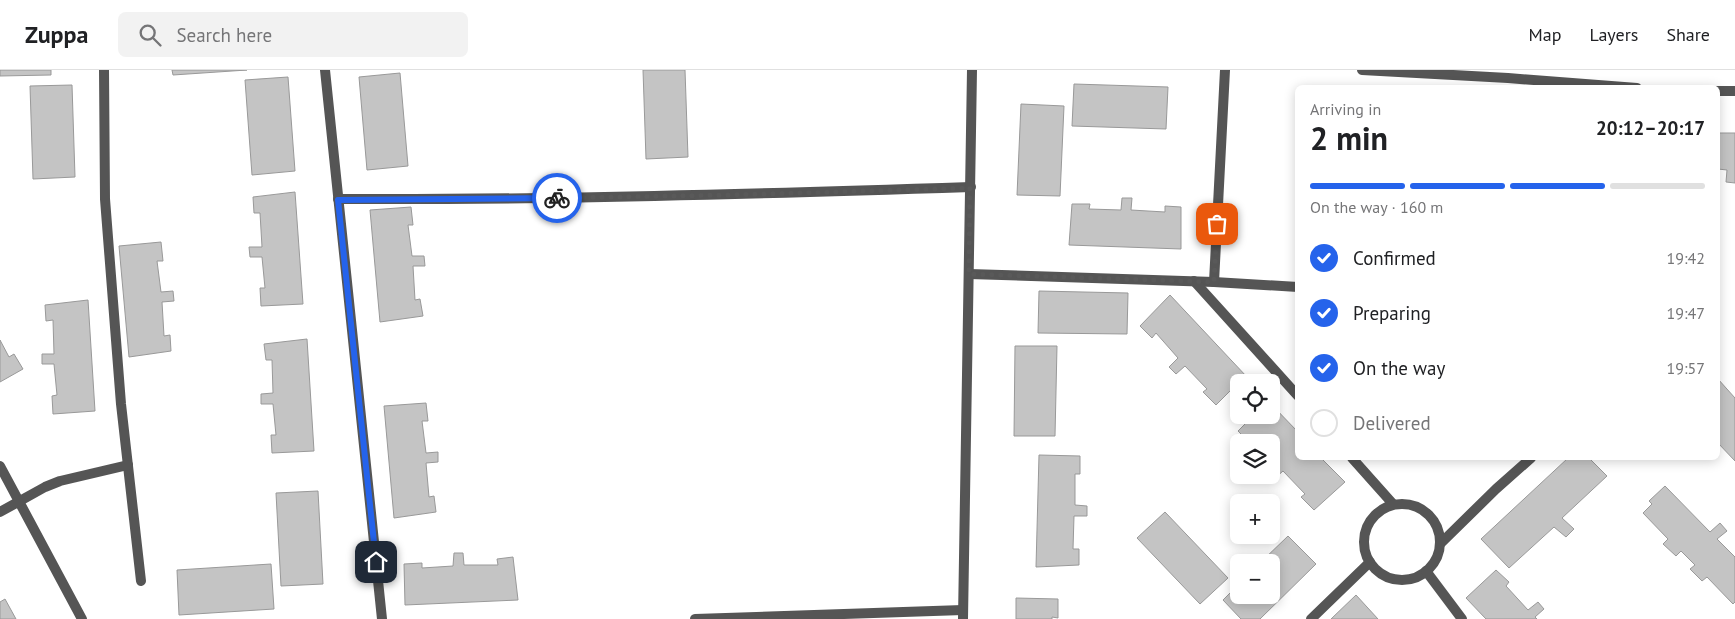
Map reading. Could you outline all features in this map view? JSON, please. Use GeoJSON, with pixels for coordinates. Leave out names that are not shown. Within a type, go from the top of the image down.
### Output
{"type":"FeatureCollection","features":[{"type":"Feature","properties":{"kind":"street"},"geometry":{"type":"LineString","coordinates":[[104,70],[105,198],[121,404],[141,581]]}},
{"type":"Feature","properties":{"kind":"street"},"geometry":{"type":"LineString","coordinates":[[325,70],[382,619]]}},
{"type":"Feature","properties":{"kind":"street"},"geometry":{"type":"LineString","coordinates":[[695,619],[963,615],[972,70]]}},
{"type":"Feature","properties":{"kind":"street"},"geometry":{"type":"LineString","coordinates":[[1214,282],[1225,70]]}},
{"type":"Feature","properties":{"kind":"street"},"geometry":{"type":"LineString","coordinates":[[1362,70],[1499,77],[1599,85]]}},
{"type":"Feature","properties":{"kind":"street"},"geometry":{"type":"LineString","coordinates":[[1720,91],[1735,91]]}},
{"type":"Feature","properties":{"kind":"street"},"geometry":{"type":"LineString","coordinates":[[338,200],[708,195],[970,188]]}},
{"type":"Feature","properties":{"kind":"street"},"geometry":{"type":"LineString","coordinates":[[969,274],[1194,281],[1295,287]]}},
{"type":"Feature","properties":{"kind":"street"},"geometry":{"type":"LineString","coordinates":[[1194,281],[1295,393]]}},
{"type":"Feature","properties":{"kind":"street"},"geometry":{"type":"LineString","coordinates":[[1354,460],[1394,504]]}},
{"type":"Feature","properties":{"kind":"street"},"geometry":{"type":"LineString","coordinates":[[1440,544],[1529,460]]}},
{"type":"Feature","properties":{"kind":"street"},"geometry":{"type":"LineString","coordinates":[[0,512],[60,481],[128,465]]}},
{"type":"Feature","properties":{"kind":"street"},"geometry":{"type":"LineString","coordinates":[[0,466],[20,500],[82,619]]}},
{"type":"Feature","properties":{"kind":"street"},"geometry":{"type":"LineString","coordinates":[[1394,504],[1410,504],[1422,510],[1432,519],[1439,531],[1440,544],[1436,559],[1426,571],[1412,578],[1396,580],[1381,574],[1370,562],[1364,548],[1364,534],[1370,520],[1381,510],[1394,504]]}},
{"type":"Feature","properties":{"kind":"street"},"geometry":{"type":"LineString","coordinates":[[1310,619],[1370,562]]}},
{"type":"Feature","properties":{"kind":"street"},"geometry":{"type":"LineString","coordinates":[[1426,571],[1462,619]]}},
{"type":"Feature","properties":{"kind":"building"},"geometry":{"type":"Polygon","coordinates":[[[0,70],[51,70],[51,75],[0,76],[0,70]]]}},
{"type":"Feature","properties":{"kind":"building"},"geometry":{"type":"Polygon","coordinates":[[[172,70],[247,70],[173,75],[172,70]]]}},
{"type":"Feature","properties":{"kind":"building"},"geometry":{"type":"Polygon","coordinates":[[[643,70],[685,70],[688,157],[646,159],[643,70]]]}},
{"type":"Feature","properties":{"kind":"building"},"geometry":{"type":"Polygon","coordinates":[[[400,73],[408,166],[367,170],[359,77],[400,73]]]}},
{"type":"Feature","properties":{"kind":"building"},"geometry":{"type":"Polygon","coordinates":[[[288,77],[295,171],[252,175],[245,80],[288,77]]]}},
{"type":"Feature","properties":{"kind":"building"},"geometry":{"type":"Polygon","coordinates":[[[1074,84],[1168,87],[1166,129],[1072,126],[1074,84]]]}},
{"type":"Feature","properties":{"kind":"building"},"geometry":{"type":"Polygon","coordinates":[[[72,85],[75,177],[33,179],[30,86],[72,85]]]}},
{"type":"Feature","properties":{"kind":"building"},"geometry":{"type":"Polygon","coordinates":[[[1021,104],[1064,106],[1060,196],[1017,195],[1021,104]]]}},
{"type":"Feature","properties":{"kind":"building"},"geometry":{"type":"Polygon","coordinates":[[[1720,133],[1735,133],[1735,183],[1726,182],[1727,170],[1720,169],[1720,133]]]}},
{"type":"Feature","properties":{"kind":"building"},"geometry":{"type":"Polygon","coordinates":[[[295,192],[303,304],[261,306],[260,288],[265,288],[262,257],[250,257],[249,247],[262,247],[260,213],[254,213],[253,197],[295,192]]]}},
{"type":"Feature","properties":{"kind":"building"},"geometry":{"type":"Polygon","coordinates":[[[1122,198],[1132,198],[1131,210],[1165,212],[1165,206],[1181,207],[1181,249],[1069,245],[1072,204],[1090,204],[1089,209],[1121,210],[1122,198]]]}},
{"type":"Feature","properties":{"kind":"building"},"geometry":{"type":"Polygon","coordinates":[[[411,207],[413,225],[408,225],[412,256],[424,256],[425,266],[413,266],[415,300],[420,299],[423,316],[380,322],[370,210],[411,207]]]}},
{"type":"Feature","properties":{"kind":"building"},"geometry":{"type":"Polygon","coordinates":[[[161,242],[163,261],[157,261],[161,292],[173,291],[174,301],[162,302],[164,336],[170,335],[171,351],[129,357],[119,246],[161,242]]]}},
{"type":"Feature","properties":{"kind":"building"},"geometry":{"type":"Polygon","coordinates":[[[1039,291],[1128,293],[1127,334],[1038,333],[1039,291]]]}},
{"type":"Feature","properties":{"kind":"building"},"geometry":{"type":"Polygon","coordinates":[[[1170,295],[1244,374],[1230,374],[1230,391],[1216,405],[1203,392],[1207,389],[1185,366],[1176,374],[1169,367],[1178,358],[1156,333],[1152,338],[1140,326],[1170,295]]]}},
{"type":"Feature","properties":{"kind":"building"},"geometry":{"type":"Polygon","coordinates":[[[88,300],[95,411],[53,414],[52,396],[57,395],[54,364],[42,364],[42,354],[54,354],[53,320],[46,321],[45,305],[88,300]]]}},
{"type":"Feature","properties":{"kind":"building"},"geometry":{"type":"Polygon","coordinates":[[[307,339],[314,451],[272,453],[271,435],[276,435],[273,404],[261,404],[261,394],[273,393],[272,360],[266,360],[264,344],[307,339]]]}},
{"type":"Feature","properties":{"kind":"building"},"geometry":{"type":"Polygon","coordinates":[[[0,340],[9,357],[14,354],[23,369],[0,382],[0,340]]]}},
{"type":"Feature","properties":{"kind":"building"},"geometry":{"type":"Polygon","coordinates":[[[1015,346],[1057,346],[1055,436],[1014,436],[1015,346]]]}},
{"type":"Feature","properties":{"kind":"building"},"geometry":{"type":"Polygon","coordinates":[[[1720,381],[1735,398],[1735,461],[1720,445],[1720,381]]]}},
{"type":"Feature","properties":{"kind":"building"},"geometry":{"type":"Polygon","coordinates":[[[426,403],[428,421],[422,421],[426,453],[438,452],[438,462],[426,463],[429,497],[434,496],[436,512],[394,518],[384,406],[426,403]]]}},
{"type":"Feature","properties":{"kind":"building"},"geometry":{"type":"Polygon","coordinates":[[[1280,413],[1295,429],[1295,460],[1323,460],[1345,482],[1314,510],[1301,497],[1305,494],[1283,471],[1280,474],[1280,434],[1241,434],[1238,431],[1245,424],[1280,424],[1280,413]]]}},
{"type":"Feature","properties":{"kind":"building"},"geometry":{"type":"Polygon","coordinates":[[[1039,455],[1080,456],[1080,474],[1075,474],[1075,505],[1087,506],[1087,516],[1074,516],[1073,549],[1079,549],[1079,565],[1036,567],[1039,455]]]}},
{"type":"Feature","properties":{"kind":"building"},"geometry":{"type":"Polygon","coordinates":[[[1566,460],[1591,460],[1607,476],[1562,518],[1574,529],[1566,537],[1554,527],[1509,568],[1481,539],[1566,460]]]}},
{"type":"Feature","properties":{"kind":"building"},"geometry":{"type":"Polygon","coordinates":[[[1665,486],[1710,532],[1720,523],[1727,531],[1717,539],[1735,557],[1735,602],[1733,604],[1707,577],[1702,581],[1690,569],[1695,565],[1681,551],[1676,556],[1663,544],[1668,539],[1643,513],[1652,504],[1649,501],[1665,486]]]}},
{"type":"Feature","properties":{"kind":"building"},"geometry":{"type":"Polygon","coordinates":[[[318,491],[323,584],[281,586],[276,493],[318,491]]]}},
{"type":"Feature","properties":{"kind":"building"},"geometry":{"type":"Polygon","coordinates":[[[1165,512],[1228,578],[1200,604],[1137,538],[1165,512]]]}},
{"type":"Feature","properties":{"kind":"building"},"geometry":{"type":"Polygon","coordinates":[[[1288,536],[1316,564],[1280,599],[1280,554],[1269,554],[1288,536]]]}},
{"type":"Feature","properties":{"kind":"building"},"geometry":{"type":"Polygon","coordinates":[[[454,553],[463,553],[464,565],[498,565],[497,559],[513,557],[518,600],[405,605],[404,564],[422,563],[422,568],[453,566],[454,553]]]}},
{"type":"Feature","properties":{"kind":"building"},"geometry":{"type":"Polygon","coordinates":[[[271,564],[274,609],[179,615],[177,570],[271,564]]]}},
{"type":"Feature","properties":{"kind":"building"},"geometry":{"type":"Polygon","coordinates":[[[1496,570],[1509,582],[1506,586],[1528,610],[1538,602],[1544,609],[1535,617],[1537,619],[1486,619],[1466,598],[1496,570]]]}},
{"type":"Feature","properties":{"kind":"building"},"geometry":{"type":"Polygon","coordinates":[[[1230,593],[1230,604],[1275,604],[1260,619],[1241,619],[1223,600],[1230,593]]]}},
{"type":"Feature","properties":{"kind":"building"},"geometry":{"type":"Polygon","coordinates":[[[1356,595],[1378,619],[1331,619],[1356,595]]]}},
{"type":"Feature","properties":{"kind":"building"},"geometry":{"type":"Polygon","coordinates":[[[1016,598],[1058,599],[1058,618],[1016,619],[1016,598]]]}},
{"type":"Feature","properties":{"kind":"building"},"geometry":{"type":"Polygon","coordinates":[[[5,599],[16,619],[0,619],[0,602],[5,599]]]}},
{"type":"Feature","properties":{"kind":"way so far"},"geometry":{"type":"LineString","coordinates":[[557,198],[970,188],[969,274],[1214,282],[1217,224]]}},
{"type":"Feature","properties":{"kind":"route"},"geometry":{"type":"LineString","coordinates":[[376,562],[338,200],[557,198]]}}]}
